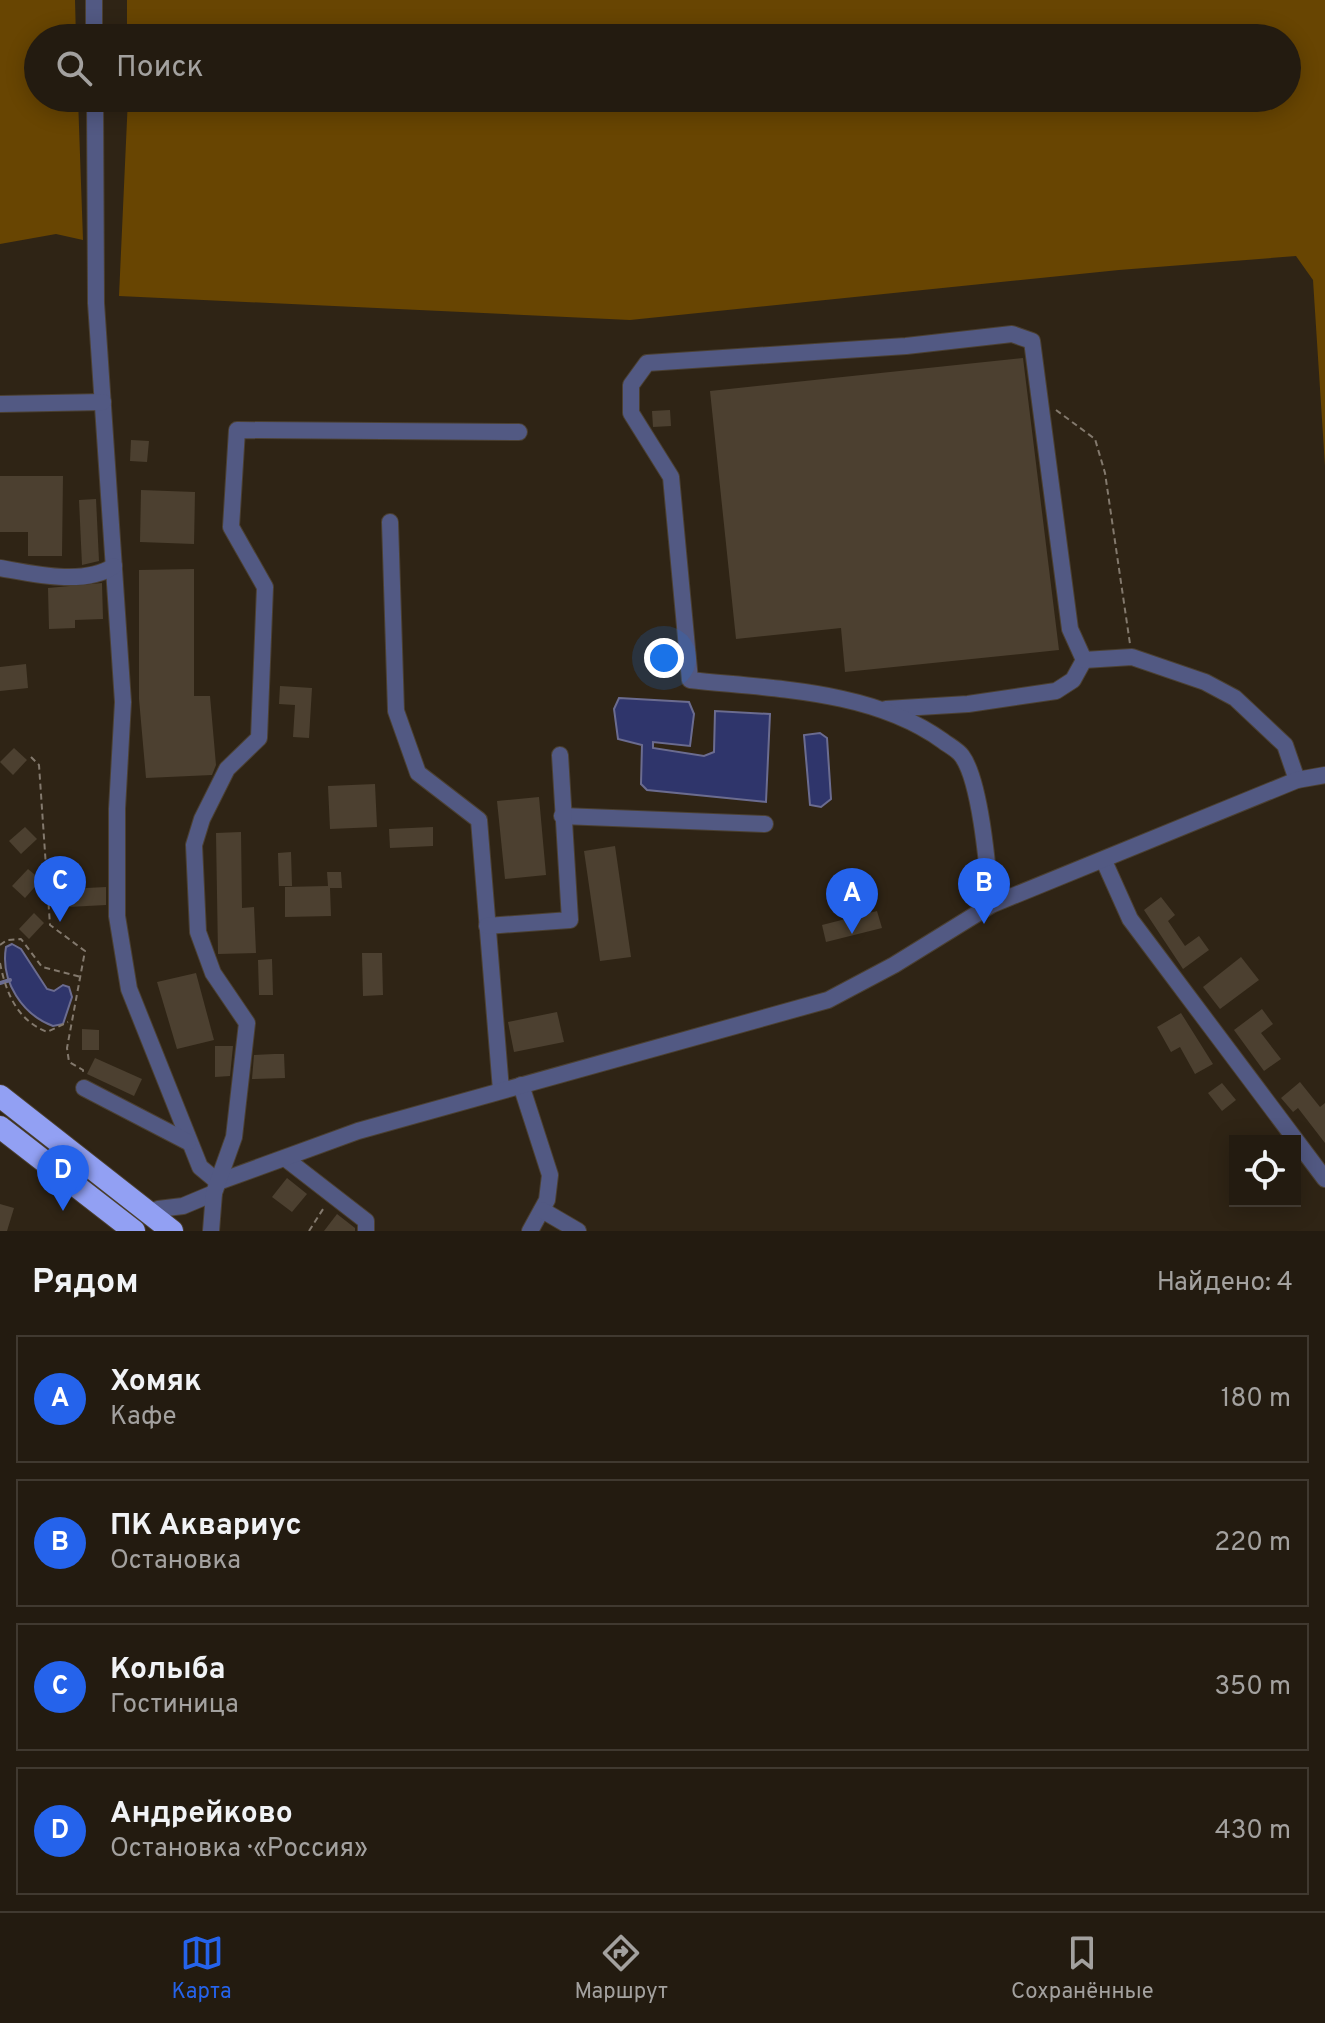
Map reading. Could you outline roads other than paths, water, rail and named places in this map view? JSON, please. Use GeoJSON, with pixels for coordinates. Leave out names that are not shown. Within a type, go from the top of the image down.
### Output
{"type":"FeatureCollection","features":[{"type":"Feature","properties":{"kind":"highway"},"geometry":{"type":"LineString","coordinates":[[0,1096],[47,1136],[172,1231]]}},
{"type":"Feature","properties":{"kind":"highway"},"geometry":{"type":"LineString","coordinates":[[0,1127],[134,1231]]}},
{"type":"Feature","properties":{"kind":"highway"},"geometry":{"type":"LineString","coordinates":[[47,1136],[91,1159],[188,1231]]}},
{"type":"Feature","properties":{"kind":"street"},"geometry":{"type":"LineString","coordinates":[[94,0],[94,24]]}},
{"type":"Feature","properties":{"kind":"street"},"geometry":{"type":"LineString","coordinates":[[95,112],[96,303],[123,702],[117,809],[117,916],[129,989],[188,1142],[200,1167],[216,1188]]}},
{"type":"Feature","properties":{"kind":"street"},"geometry":{"type":"LineString","coordinates":[[1012,334],[1032,341],[1070,629],[1084,660],[1073,680],[1056,691],[968,704],[883,709],[775,689],[690,680],[671,477],[631,413],[631,385],[647,363],[678,358],[906,346],[1012,334]]}},
{"type":"Feature","properties":{"kind":"street"},"geometry":{"type":"LineString","coordinates":[[0,404],[103,402]]}},
{"type":"Feature","properties":{"kind":"street"},"geometry":{"type":"LineString","coordinates":[[211,1231],[216,1188],[234,1137],[247,1023],[213,973],[198,932],[194,845],[202,819],[227,769],[259,738],[265,587],[231,527],[237,430],[519,432]]}},
{"type":"Feature","properties":{"kind":"street"},"geometry":{"type":"LineString","coordinates":[[390,522],[396,711],[418,773],[479,820],[501,1090]]}},
{"type":"Feature","properties":{"kind":"street"},"geometry":{"type":"LineString","coordinates":[[0,568],[39,575],[78,575],[102,573],[114,566]]}},
{"type":"Feature","properties":{"kind":"street"},"geometry":{"type":"LineString","coordinates":[[1084,660],[1132,657],[1205,682],[1235,698],[1285,745],[1297,780]]}},
{"type":"Feature","properties":{"kind":"street"},"geometry":{"type":"LineString","coordinates":[[883,709],[931,733],[962,756],[984,838],[991,905]]}},
{"type":"Feature","properties":{"kind":"street"},"geometry":{"type":"LineString","coordinates":[[487,926],[570,920],[560,755]]}},
{"type":"Feature","properties":{"kind":"street"},"geometry":{"type":"LineString","coordinates":[[158,1209],[183,1206],[216,1188],[358,1131],[828,1000],[894,965],[991,905],[1297,780],[1325,775]]}},
{"type":"Feature","properties":{"kind":"street"},"geometry":{"type":"LineString","coordinates":[[562,816],[765,824]]}},
{"type":"Feature","properties":{"kind":"street"},"geometry":{"type":"LineString","coordinates":[[1104,861],[1130,919],[1325,1179]]}},
{"type":"Feature","properties":{"kind":"street"},"geometry":{"type":"LineString","coordinates":[[521,1085],[550,1175],[551,1187],[530,1231]]}},
{"type":"Feature","properties":{"kind":"street"},"geometry":{"type":"LineString","coordinates":[[84,1088],[188,1142]]}},
{"type":"Feature","properties":{"kind":"street"},"geometry":{"type":"LineString","coordinates":[[286,1159],[366,1221],[366,1231]]}},
{"type":"Feature","properties":{"kind":"street"},"geometry":{"type":"LineString","coordinates":[[542,1210],[578,1231]]}},
{"type":"Feature","properties":{"kind":"water"},"geometry":{"type":"Polygon","coordinates":[[[619,698],[689,702],[694,714],[690,746],[653,742],[653,748],[704,756],[714,752],[715,711],[770,714],[766,802],[647,790],[641,784],[642,745],[618,739],[614,709],[619,698]]]}},
{"type":"Feature","properties":{"kind":"water"},"geometry":{"type":"Polygon","coordinates":[[[820,733],[827,738],[831,799],[821,807],[810,805],[804,735],[820,733]]]}},
{"type":"Feature","properties":{"kind":"water"},"geometry":{"type":"Polygon","coordinates":[[[12,944],[21,949],[47,989],[54,991],[63,985],[69,987],[72,997],[63,1024],[53,1026],[42,1021],[16,996],[5,960],[6,947],[12,944]]]}},
{"type":"Feature","properties":{"kind":"waterway"},"geometry":{"type":"LineString","coordinates":[[0,983],[10,980]]}},
{"type":"Feature","properties":{"kind":"place","name":"Колыба"},"geometry":{"type":"Point","coordinates":[60,922]}},
{"type":"Feature","properties":{"kind":"place","name":"ПК Аквариус"},"geometry":{"type":"Point","coordinates":[984,924]}},
{"type":"Feature","properties":{"kind":"place","name":"Хомяк"},"geometry":{"type":"Point","coordinates":[852,934]}},
{"type":"Feature","properties":{"kind":"place","name":"Андрейково"},"geometry":{"type":"Point","coordinates":[63,1211]}}]}
